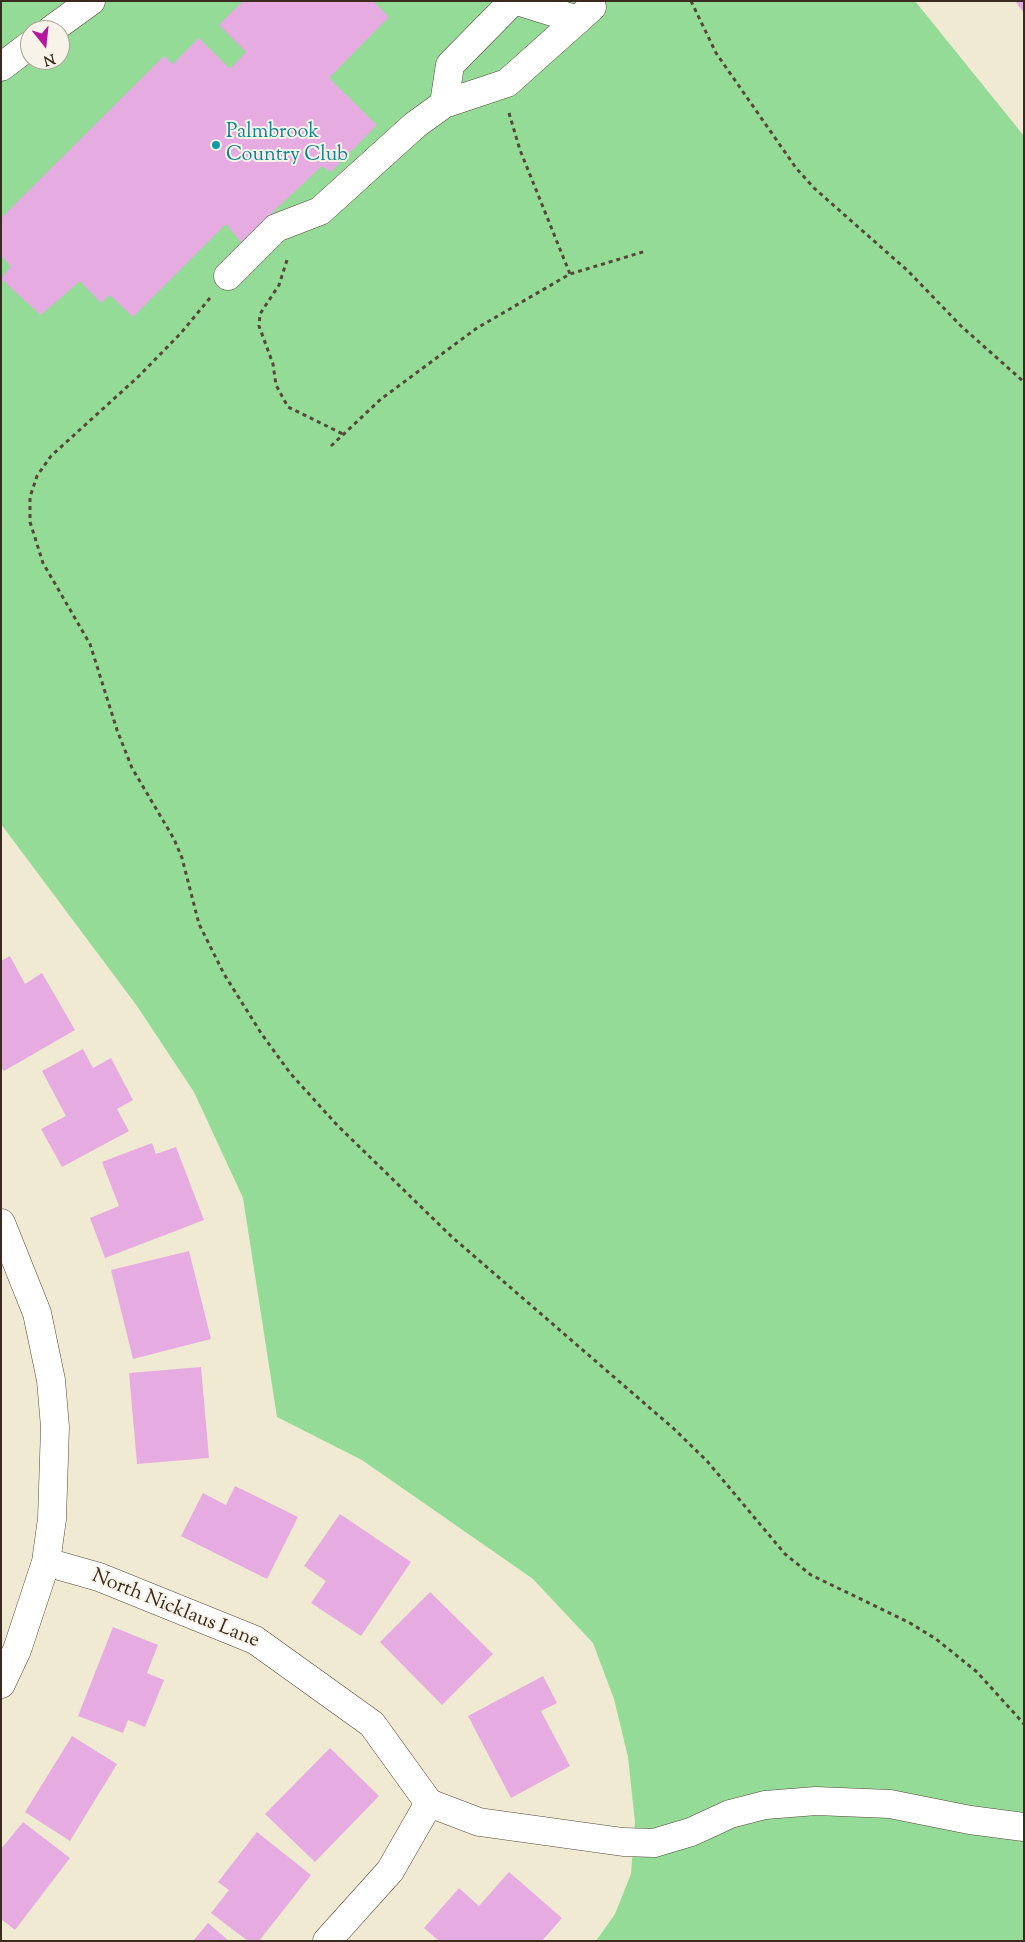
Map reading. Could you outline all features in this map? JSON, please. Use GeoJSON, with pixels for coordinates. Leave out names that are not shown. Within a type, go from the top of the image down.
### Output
{"type":"FeatureCollection","features":[{"type":"Feature","properties":{"kind":"street"},"geometry":{"type":"LineString","coordinates":[[64,20],[90,1]]}},
{"type":"Feature","properties":{"kind":"street"},"geometry":{"type":"LineString","coordinates":[[228,276],[276,228],[320,211],[415,125],[444,104],[502,86],[585,13],[515,1],[450,65],[444,104]]}},
{"type":"Feature","properties":{"kind":"street"},"geometry":{"type":"LineString","coordinates":[[1,67],[20,53]]}},
{"type":"Feature","properties":{"kind":"street"},"geometry":{"type":"LineString","coordinates":[[1,1223],[37,1313],[51,1380],[55,1427],[52,1519],[46,1562],[17,1650],[1,1684]]}},
{"type":"Feature","properties":{"kind":"street","name":"North Nicklaus Lane"},"geometry":{"type":"LineString","coordinates":[[46,1562],[99,1577],[255,1640],[372,1724],[429,1803]]}},
{"type":"Feature","properties":{"kind":"street"},"geometry":{"type":"LineString","coordinates":[[327,1941],[390,1871],[429,1803],[479,1822],[622,1842],[654,1843],[691,1832],[730,1814],[765,1805],[816,1801],[890,1804],[970,1820],[1024,1827]]}},
{"type":"Feature","properties":{"kind":"path"},"geometry":{"type":"LineString","coordinates":[[690,1],[716,53],[796,168],[814,188],[908,271],[961,326],[1024,382]]}},
{"type":"Feature","properties":{"kind":"path"},"geometry":{"type":"LineString","coordinates":[[502,86],[520,150],[570,274]]}},
{"type":"Feature","properties":{"kind":"path"},"geometry":{"type":"LineString","coordinates":[[286,225],[288,247],[286,266],[279,285],[260,314],[259,326],[261,336],[273,364],[276,385],[283,402],[294,411],[343,434]]}},
{"type":"Feature","properties":{"kind":"path"},"geometry":{"type":"LineString","coordinates":[[331,446],[381,399],[477,328],[570,274],[646,251]]}},
{"type":"Feature","properties":{"kind":"path"},"geometry":{"type":"LineString","coordinates":[[228,276],[181,333],[139,376],[51,456],[37,476],[30,497],[30,522],[42,563],[90,644],[117,730],[132,768],[174,839],[182,858],[199,924],[224,974],[261,1033],[290,1073],[337,1125],[452,1236],[673,1428],[713,1469],[785,1554],[811,1575],[910,1623],[936,1639],[977,1672],[1024,1724]]}},
{"type":"Feature","properties":{"kind":"green space","name":"Palmbrook Country Club"},"geometry":{"type":"Polygon","coordinates":[[[1,1],[915,1],[1024,136],[1024,1941],[596,1941],[615,1914],[631,1874],[635,1822],[628,1757],[614,1699],[593,1643],[533,1579],[362,1460],[277,1417],[243,1198],[194,1092],[137,1006],[1,824],[1,1]]]}},
{"type":"Feature","properties":{"kind":"building","name":"Palmbrook Country Club"},"geometry":{"type":"Polygon","coordinates":[[[243,1],[373,1],[389,17],[329,78],[377,125],[331,172],[322,166],[241,242],[226,224],[133,317],[110,295],[101,303],[80,281],[41,315],[1,279],[11,266],[1,256],[1,218],[164,56],[173,64],[199,38],[230,69],[246,52],[219,25],[243,1]]]}},
{"type":"Feature","properties":{"kind":"building"},"geometry":{"type":"Polygon","coordinates":[[[1015,1],[1024,1],[1024,13],[1015,1]]]}},
{"type":"Feature","properties":{"kind":"building"},"geometry":{"type":"Polygon","coordinates":[[[10,956],[25,984],[42,973],[75,1030],[4,1071],[1,1067],[1,961],[10,956]]]}},
{"type":"Feature","properties":{"kind":"building"},"geometry":{"type":"Polygon","coordinates":[[[83,1049],[93,1068],[111,1058],[133,1100],[117,1109],[129,1131],[62,1167],[41,1129],[66,1116],[42,1071],[83,1049]]]}},
{"type":"Feature","properties":{"kind":"building"},"geometry":{"type":"Polygon","coordinates":[[[152,1143],[156,1154],[176,1147],[204,1220],[105,1258],[90,1218],[119,1206],[102,1162],[152,1143]]]}},
{"type":"Feature","properties":{"kind":"building"},"geometry":{"type":"Polygon","coordinates":[[[189,1251],[211,1339],[133,1359],[111,1270],[189,1251]]]}},
{"type":"Feature","properties":{"kind":"building"},"geometry":{"type":"Polygon","coordinates":[[[201,1367],[209,1458],[137,1464],[129,1373],[201,1367]]]}},
{"type":"Feature","properties":{"kind":"building"},"geometry":{"type":"Polygon","coordinates":[[[235,1486],[298,1517],[267,1579],[181,1536],[203,1493],[226,1505],[235,1486]]]}},
{"type":"Feature","properties":{"kind":"building"},"geometry":{"type":"Polygon","coordinates":[[[340,1514],[411,1562],[361,1636],[311,1603],[326,1581],[304,1566],[340,1514]]]}},
{"type":"Feature","properties":{"kind":"building"},"geometry":{"type":"Polygon","coordinates":[[[430,1592],[493,1654],[442,1705],[380,1642],[430,1592]]]}},
{"type":"Feature","properties":{"kind":"building"},"geometry":{"type":"Polygon","coordinates":[[[113,1627],[158,1645],[147,1673],[164,1680],[145,1727],[128,1720],[123,1733],[78,1716],[113,1627]]]}},
{"type":"Feature","properties":{"kind":"building"},"geometry":{"type":"Polygon","coordinates":[[[543,1676],[557,1703],[541,1711],[570,1766],[511,1798],[468,1716],[543,1676]]]}},
{"type":"Feature","properties":{"kind":"building"},"geometry":{"type":"Polygon","coordinates":[[[72,1736],[117,1764],[70,1841],[25,1812],[72,1736]]]}},
{"type":"Feature","properties":{"kind":"building"},"geometry":{"type":"Polygon","coordinates":[[[330,1748],[379,1796],[315,1862],[265,1814],[330,1748]]]}},
{"type":"Feature","properties":{"kind":"building"},"geometry":{"type":"Polygon","coordinates":[[[23,1822],[70,1858],[15,1930],[1,1919],[1,1849],[23,1822]]]}},
{"type":"Feature","properties":{"kind":"building"},"geometry":{"type":"Polygon","coordinates":[[[257,1832],[311,1875],[259,1941],[248,1941],[211,1913],[229,1890],[218,1882],[257,1832]]]}},
{"type":"Feature","properties":{"kind":"building"},"geometry":{"type":"Polygon","coordinates":[[[509,1872],[562,1918],[542,1941],[439,1941],[424,1928],[459,1888],[479,1906],[509,1872]]]}},
{"type":"Feature","properties":{"kind":"building"},"geometry":{"type":"Polygon","coordinates":[[[208,1923],[229,1941],[193,1941],[208,1923]]]}},
{"type":"Feature","properties":{"kind":"place","name":"Palmbrook Country Club"},"geometry":{"type":"Point","coordinates":[216,145]}}]}
